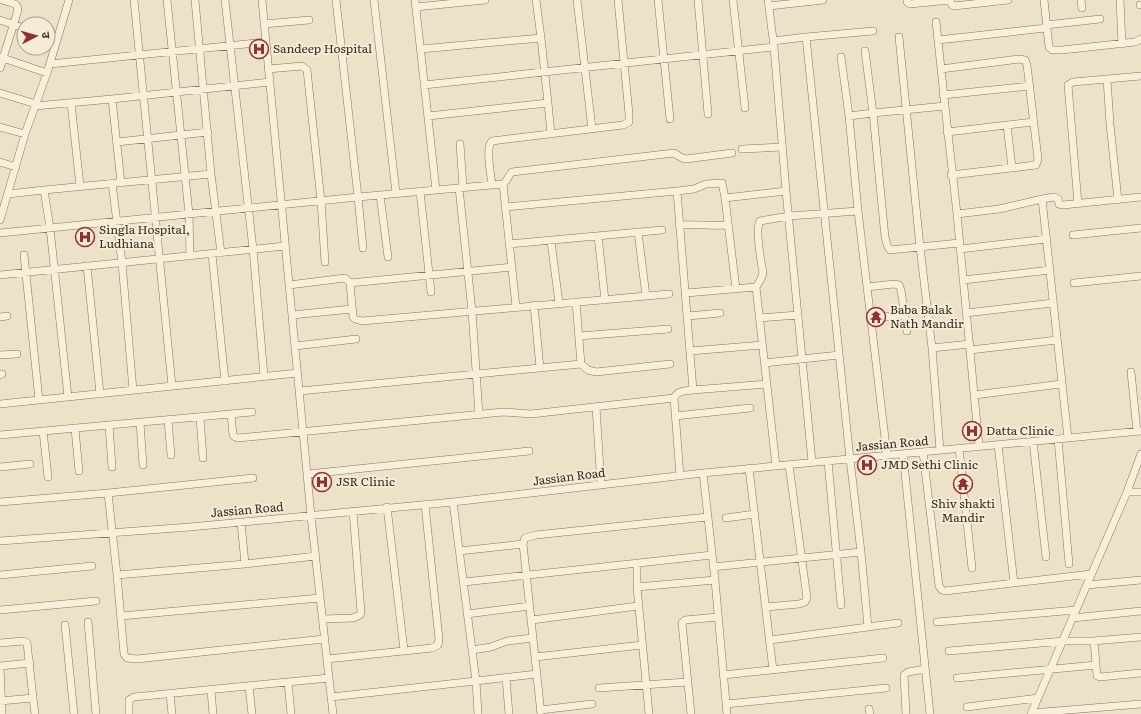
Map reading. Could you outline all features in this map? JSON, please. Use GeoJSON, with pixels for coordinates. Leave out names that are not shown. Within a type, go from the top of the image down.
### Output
{"type":"FeatureCollection","features":[{"type":"Feature","properties":{"kind":"street"},"geometry":{"type":"LineString","coordinates":[[0,68],[1,57],[15,25],[18,10],[17,6],[2,0]]}},
{"type":"Feature","properties":{"kind":"street"},"geometry":{"type":"LineString","coordinates":[[0,220],[5,198],[16,167],[25,134],[58,40],[69,0]]}},
{"type":"Feature","properties":{"kind":"street"},"geometry":{"type":"LineString","coordinates":[[134,0],[172,386]]}},
{"type":"Feature","properties":{"kind":"street"},"geometry":{"type":"LineString","coordinates":[[167,0],[189,214],[190,256]]}},
{"type":"Feature","properties":{"kind":"street"},"geometry":{"type":"LineString","coordinates":[[195,0],[215,211],[221,253]]}},
{"type":"Feature","properties":{"kind":"street"},"geometry":{"type":"LineString","coordinates":[[225,0],[253,249],[264,376]]}},
{"type":"Feature","properties":{"kind":"street"},"geometry":{"type":"LineString","coordinates":[[262,0],[311,516],[333,714]]}},
{"type":"Feature","properties":{"kind":"street"},"geometry":{"type":"LineString","coordinates":[[336,0],[363,248]]}},
{"type":"Feature","properties":{"kind":"street"},"geometry":{"type":"LineString","coordinates":[[374,0],[396,193]]}},
{"type":"Feature","properties":{"kind":"street"},"geometry":{"type":"LineString","coordinates":[[436,190],[416,4],[485,0]]}},
{"type":"Feature","properties":{"kind":"street"},"geometry":{"type":"LineString","coordinates":[[536,0],[551,134]]}},
{"type":"Feature","properties":{"kind":"street"},"geometry":{"type":"LineString","coordinates":[[577,0],[592,129]]}},
{"type":"Feature","properties":{"kind":"street"},"geometry":{"type":"LineString","coordinates":[[492,185],[489,151],[490,143],[492,141],[623,125],[628,122],[629,114],[618,0]]}},
{"type":"Feature","properties":{"kind":"street"},"geometry":{"type":"LineString","coordinates":[[658,0],[670,119]]}},
{"type":"Feature","properties":{"kind":"street"},"geometry":{"type":"LineString","coordinates":[[698,0],[708,114]]}},
{"type":"Feature","properties":{"kind":"street"},"geometry":{"type":"LineString","coordinates":[[733,0],[745,108]]}},
{"type":"Feature","properties":{"kind":"street"},"geometry":{"type":"LineString","coordinates":[[812,462],[782,147],[774,44],[768,3],[823,0]]}},
{"type":"Feature","properties":{"kind":"street"},"geometry":{"type":"LineString","coordinates":[[906,0],[910,4],[950,0],[954,6],[1008,0]]}},
{"type":"Feature","properties":{"kind":"street"},"geometry":{"type":"LineString","coordinates":[[1044,0],[1050,49],[1054,50],[1122,44],[1137,42],[1141,39]]}},
{"type":"Feature","properties":{"kind":"street"},"geometry":{"type":"LineString","coordinates":[[1081,0],[1082,8]]}},
{"type":"Feature","properties":{"kind":"street"},"geometry":{"type":"LineString","coordinates":[[1120,0],[1122,44]]}},
{"type":"Feature","properties":{"kind":"street"},"geometry":{"type":"LineString","coordinates":[[938,40],[1100,19]]}},
{"type":"Feature","properties":{"kind":"street"},"geometry":{"type":"LineString","coordinates":[[0,20],[15,25]]}},
{"type":"Feature","properties":{"kind":"street"},"geometry":{"type":"LineString","coordinates":[[264,24],[309,20]]}},
{"type":"Feature","properties":{"kind":"street"},"geometry":{"type":"LineString","coordinates":[[936,22],[951,175],[957,214],[979,446]]}},
{"type":"Feature","properties":{"kind":"street"},"geometry":{"type":"LineString","coordinates":[[424,85],[738,50],[806,37],[873,31]]}},
{"type":"Feature","properties":{"kind":"street"},"geometry":{"type":"LineString","coordinates":[[806,37],[868,627]]}},
{"type":"Feature","properties":{"kind":"street"},"geometry":{"type":"LineString","coordinates":[[899,37],[920,248],[932,348],[940,450]]}},
{"type":"Feature","properties":{"kind":"street"},"geometry":{"type":"LineString","coordinates":[[420,49],[541,38]]}},
{"type":"Feature","properties":{"kind":"street"},"geometry":{"type":"LineString","coordinates":[[50,64],[266,42]]}},
{"type":"Feature","properties":{"kind":"street"},"geometry":{"type":"LineString","coordinates":[[865,52],[887,245],[890,250],[1047,239]]}},
{"type":"Feature","properties":{"kind":"street"},"geometry":{"type":"LineString","coordinates":[[1,57],[47,73]]}},
{"type":"Feature","properties":{"kind":"street"},"geometry":{"type":"LineString","coordinates":[[841,57],[887,455]]}},
{"type":"Feature","properties":{"kind":"street"},"geometry":{"type":"LineString","coordinates":[[941,69],[1025,60],[1030,86],[1038,162],[1035,166],[951,175]]}},
{"type":"Feature","properties":{"kind":"street"},"geometry":{"type":"LineString","coordinates":[[268,69],[302,66],[307,70],[321,201],[325,262]]}},
{"type":"Feature","properties":{"kind":"street"},"geometry":{"type":"LineString","coordinates":[[1078,204],[1068,85],[1073,82],[1141,76]]}},
{"type":"Feature","properties":{"kind":"street"},"geometry":{"type":"LineString","coordinates":[[1107,78],[1118,200]]}},
{"type":"Feature","properties":{"kind":"street"},"geometry":{"type":"LineString","coordinates":[[0,93],[36,105],[112,99],[270,82]]}},
{"type":"Feature","properties":{"kind":"street"},"geometry":{"type":"LineString","coordinates":[[943,95],[1030,86]]}},
{"type":"Feature","properties":{"kind":"street"},"geometry":{"type":"LineString","coordinates":[[112,99],[121,182]]}},
{"type":"Feature","properties":{"kind":"street"},"geometry":{"type":"LineString","coordinates":[[71,103],[80,186]]}},
{"type":"Feature","properties":{"kind":"street"},"geometry":{"type":"LineString","coordinates":[[428,116],[548,103]]}},
{"type":"Feature","properties":{"kind":"street"},"geometry":{"type":"LineString","coordinates":[[849,116],[945,106]]}},
{"type":"Feature","properties":{"kind":"street"},"geometry":{"type":"LineString","coordinates":[[947,132],[1034,122]]}},
{"type":"Feature","properties":{"kind":"street"},"geometry":{"type":"LineString","coordinates":[[1007,125],[1012,168]]}},
{"type":"Feature","properties":{"kind":"street"},"geometry":{"type":"LineString","coordinates":[[0,127],[25,134]]}},
{"type":"Feature","properties":{"kind":"street"},"geometry":{"type":"LineString","coordinates":[[117,142],[208,132]]}},
{"type":"Feature","properties":{"kind":"street"},"geometry":{"type":"LineString","coordinates":[[460,144],[461,188],[477,374],[479,415]]}},
{"type":"Feature","properties":{"kind":"street"},"geometry":{"type":"LineString","coordinates":[[742,149],[782,147]]}},
{"type":"Feature","properties":{"kind":"street"},"geometry":{"type":"LineString","coordinates":[[0,233],[396,193],[503,184],[512,172],[674,154],[686,159],[732,153]]}},
{"type":"Feature","properties":{"kind":"street"},"geometry":{"type":"LineString","coordinates":[[0,162],[16,167]]}},
{"type":"Feature","properties":{"kind":"street"},"geometry":{"type":"LineString","coordinates":[[5,198],[44,190],[212,174]]}},
{"type":"Feature","properties":{"kind":"street"},"geometry":{"type":"LineString","coordinates":[[506,207],[677,191],[694,189],[706,184],[720,182],[723,186],[725,198],[736,289]]}},
{"type":"Feature","properties":{"kind":"street"},"geometry":{"type":"LineString","coordinates":[[112,183],[122,263],[133,390]]}},
{"type":"Feature","properties":{"kind":"street"},"geometry":{"type":"LineString","coordinates":[[503,184],[516,307]]}},
{"type":"Feature","properties":{"kind":"street"},"geometry":{"type":"LineString","coordinates":[[44,190],[50,228],[68,397]]}},
{"type":"Feature","properties":{"kind":"street"},"geometry":{"type":"LineString","coordinates":[[420,191],[431,292]]}},
{"type":"Feature","properties":{"kind":"street"},"geometry":{"type":"LineString","coordinates":[[677,191],[694,390]]}},
{"type":"Feature","properties":{"kind":"street"},"geometry":{"type":"LineString","coordinates":[[725,198],[786,191]]}},
{"type":"Feature","properties":{"kind":"street"},"geometry":{"type":"LineString","coordinates":[[380,195],[388,257]]}},
{"type":"Feature","properties":{"kind":"street"},"geometry":{"type":"LineString","coordinates":[[957,214],[999,209],[1042,199],[1056,198],[1058,199],[1059,204],[1063,205],[1141,197]]}},
{"type":"Feature","properties":{"kind":"street"},"geometry":{"type":"LineString","coordinates":[[1042,199],[1068,438]]}},
{"type":"Feature","properties":{"kind":"street"},"geometry":{"type":"LineString","coordinates":[[776,466],[756,287],[763,273],[758,223],[762,220],[789,216],[858,211]]}},
{"type":"Feature","properties":{"kind":"street"},"geometry":{"type":"LineString","coordinates":[[679,225],[728,225]]}},
{"type":"Feature","properties":{"kind":"street"},"geometry":{"type":"LineString","coordinates":[[1073,235],[1141,228]]}},
{"type":"Feature","properties":{"kind":"street"},"geometry":{"type":"LineString","coordinates":[[509,244],[662,230]]}},
{"type":"Feature","properties":{"kind":"street"},"geometry":{"type":"LineString","coordinates":[[638,232],[646,296]]}},
{"type":"Feature","properties":{"kind":"street"},"geometry":{"type":"LineString","coordinates":[[598,236],[605,300]]}},
{"type":"Feature","properties":{"kind":"street"},"geometry":{"type":"LineString","coordinates":[[551,240],[558,303]]}},
{"type":"Feature","properties":{"kind":"street"},"geometry":{"type":"LineString","coordinates":[[0,275],[285,246]]}},
{"type":"Feature","properties":{"kind":"street"},"geometry":{"type":"LineString","coordinates":[[212,254],[225,381]]}},
{"type":"Feature","properties":{"kind":"street"},"geometry":{"type":"LineString","coordinates":[[24,255],[39,400]]}},
{"type":"Feature","properties":{"kind":"street"},"geometry":{"type":"LineString","coordinates":[[87,266],[100,394]]}},
{"type":"Feature","properties":{"kind":"street"},"geometry":{"type":"LineString","coordinates":[[350,283],[512,267]]}},
{"type":"Feature","properties":{"kind":"street"},"geometry":{"type":"LineString","coordinates":[[963,280],[1050,270]]}},
{"type":"Feature","properties":{"kind":"street"},"geometry":{"type":"LineString","coordinates":[[1074,284],[1141,276]]}},
{"type":"Feature","properties":{"kind":"street"},"geometry":{"type":"LineString","coordinates":[[289,285],[342,278],[348,280],[350,283],[352,309],[355,319],[362,321],[669,294]]}},
{"type":"Feature","properties":{"kind":"street"},"geometry":{"type":"LineString","coordinates":[[867,287],[894,284],[899,285],[907,330]]}},
{"type":"Feature","properties":{"kind":"street"},"geometry":{"type":"LineString","coordinates":[[686,293],[756,287]]}},
{"type":"Feature","properties":{"kind":"street"},"geometry":{"type":"LineString","coordinates":[[576,302],[581,364],[588,370],[596,372],[670,364]]}},
{"type":"Feature","properties":{"kind":"street"},"geometry":{"type":"LineString","coordinates":[[966,313],[1053,303]]}},
{"type":"Feature","properties":{"kind":"street"},"geometry":{"type":"LineString","coordinates":[[534,305],[540,368]]}},
{"type":"Feature","properties":{"kind":"street"},"geometry":{"type":"LineString","coordinates":[[292,315],[352,309]]}},
{"type":"Feature","properties":{"kind":"street"},"geometry":{"type":"LineString","coordinates":[[688,316],[720,313]]}},
{"type":"Feature","properties":{"kind":"street"},"geometry":{"type":"LineString","coordinates":[[759,318],[798,315]]}},
{"type":"Feature","properties":{"kind":"street"},"geometry":{"type":"LineString","coordinates":[[871,318],[905,315]]}},
{"type":"Feature","properties":{"kind":"street"},"geometry":{"type":"LineString","coordinates":[[579,336],[668,330]]}},
{"type":"Feature","properties":{"kind":"street"},"geometry":{"type":"LineString","coordinates":[[295,346],[356,339]]}},
{"type":"Feature","properties":{"kind":"street"},"geometry":{"type":"LineString","coordinates":[[932,348],[970,347],[1057,340]]}},
{"type":"Feature","properties":{"kind":"street"},"geometry":{"type":"LineString","coordinates":[[690,351],[762,345]]}},
{"type":"Feature","properties":{"kind":"street"},"geometry":{"type":"LineString","coordinates":[[0,355],[16,354]]}},
{"type":"Feature","properties":{"kind":"street"},"geometry":{"type":"LineString","coordinates":[[764,363],[839,355]]}},
{"type":"Feature","properties":{"kind":"street"},"geometry":{"type":"LineString","coordinates":[[300,391],[581,364]]}},
{"type":"Feature","properties":{"kind":"street"},"geometry":{"type":"LineString","coordinates":[[1131,372],[1139,431]]}},
{"type":"Feature","properties":{"kind":"street"},"geometry":{"type":"LineString","coordinates":[[0,404],[298,373]]}},
{"type":"Feature","properties":{"kind":"street"},"geometry":{"type":"LineString","coordinates":[[680,476],[674,398],[678,392],[767,384]]}},
{"type":"Feature","properties":{"kind":"street"},"geometry":{"type":"LineString","coordinates":[[975,395],[1061,384]]}},
{"type":"Feature","properties":{"kind":"street"},"geometry":{"type":"LineString","coordinates":[[231,414],[233,435],[234,437],[238,438],[304,433],[510,412],[531,414],[674,398]]}},
{"type":"Feature","properties":{"kind":"street"},"geometry":{"type":"LineString","coordinates":[[596,407],[601,485]]}},
{"type":"Feature","properties":{"kind":"street"},"geometry":{"type":"LineString","coordinates":[[675,416],[750,408]]}},
{"type":"Feature","properties":{"kind":"street"},"geometry":{"type":"LineString","coordinates":[[0,435],[252,412]]}},
{"type":"Feature","properties":{"kind":"street"},"geometry":{"type":"LineString","coordinates":[[200,417],[203,458]]}},
{"type":"Feature","properties":{"kind":"street"},"geometry":{"type":"LineString","coordinates":[[168,420],[171,455]]}},
{"type":"Feature","properties":{"kind":"street"},"geometry":{"type":"LineString","coordinates":[[140,423],[143,465]]}},
{"type":"Feature","properties":{"kind":"street"},"geometry":{"type":"LineString","coordinates":[[109,426],[112,467]]}},
{"type":"Feature","properties":{"kind":"street"},"geometry":{"type":"LineString","coordinates":[[75,428],[79,472]]}},
{"type":"Feature","properties":{"kind":"street"},"geometry":{"type":"LineString","coordinates":[[43,431],[48,477]]}},
{"type":"Feature","properties":{"kind":"street","name":"Jassian Road"},"geometry":{"type":"LineString","coordinates":[[0,541],[113,534],[311,516],[387,507],[453,502],[749,468],[1139,431]]}},
{"type":"Feature","properties":{"kind":"street"},"geometry":{"type":"LineString","coordinates":[[1058,439],[1069,564]]}},
{"type":"Feature","properties":{"kind":"street"},"geometry":{"type":"LineString","coordinates":[[1033,441],[1046,557]]}},
{"type":"Feature","properties":{"kind":"street"},"geometry":{"type":"LineString","coordinates":[[998,445],[1014,583]]}},
{"type":"Feature","properties":{"kind":"street"},"geometry":{"type":"LineString","coordinates":[[960,448],[972,568]]}},
{"type":"Feature","properties":{"kind":"street"},"geometry":{"type":"LineString","coordinates":[[308,474],[529,451]]}},
{"type":"Feature","properties":{"kind":"street"},"geometry":{"type":"LineString","coordinates":[[923,452],[941,589],[945,591],[1091,574]]}},
{"type":"Feature","properties":{"kind":"street"},"geometry":{"type":"LineString","coordinates":[[902,454],[930,714]]}},
{"type":"Feature","properties":{"kind":"street"},"geometry":{"type":"LineString","coordinates":[[1141,454],[1127,492],[1032,713],[1141,704]]}},
{"type":"Feature","properties":{"kind":"street"},"geometry":{"type":"LineString","coordinates":[[828,461],[841,605]]}},
{"type":"Feature","properties":{"kind":"street"},"geometry":{"type":"LineString","coordinates":[[0,467],[30,464]]}},
{"type":"Feature","properties":{"kind":"street"},"geometry":{"type":"LineString","coordinates":[[766,607],[799,604],[806,600],[789,465]]}},
{"type":"Feature","properties":{"kind":"street"},"geometry":{"type":"LineString","coordinates":[[749,468],[773,670]]}},
{"type":"Feature","properties":{"kind":"street"},"geometry":{"type":"LineString","coordinates":[[703,473],[715,580],[727,714]]}},
{"type":"Feature","properties":{"kind":"street"},"geometry":{"type":"LineString","coordinates":[[0,502],[253,478]]}},
{"type":"Feature","properties":{"kind":"street"},"geometry":{"type":"LineString","coordinates":[[108,492],[124,654],[127,658],[133,659],[324,639]]}},
{"type":"Feature","properties":{"kind":"street"},"geometry":{"type":"LineString","coordinates":[[1127,492],[1141,492]]}},
{"type":"Feature","properties":{"kind":"street"},"geometry":{"type":"LineString","coordinates":[[453,502],[476,681],[478,714]]}},
{"type":"Feature","properties":{"kind":"street"},"geometry":{"type":"LineString","coordinates":[[327,659],[432,648],[437,646],[439,643],[425,504]]}},
{"type":"Feature","properties":{"kind":"street"},"geometry":{"type":"LineString","coordinates":[[387,507],[404,650]]}},
{"type":"Feature","properties":{"kind":"street"},"geometry":{"type":"LineString","coordinates":[[323,619],[355,618],[361,612],[353,511]]}},
{"type":"Feature","properties":{"kind":"street"},"geometry":{"type":"LineString","coordinates":[[726,518],[755,514]]}},
{"type":"Feature","properties":{"kind":"street"},"geometry":{"type":"LineString","coordinates":[[592,704],[540,712],[532,620],[523,544],[526,538],[536,535],[707,517]]}},
{"type":"Feature","properties":{"kind":"street"},"geometry":{"type":"LineString","coordinates":[[241,522],[245,564]]}},
{"type":"Feature","properties":{"kind":"street"},"geometry":{"type":"LineString","coordinates":[[459,551],[523,544]]}},
{"type":"Feature","properties":{"kind":"street"},"geometry":{"type":"LineString","coordinates":[[713,567],[760,564],[861,552]]}},
{"type":"Feature","properties":{"kind":"street"},"geometry":{"type":"LineString","coordinates":[[464,582],[712,554]]}},
{"type":"Feature","properties":{"kind":"street"},"geometry":{"type":"LineString","coordinates":[[117,575],[245,564],[316,556]]}},
{"type":"Feature","properties":{"kind":"street"},"geometry":{"type":"LineString","coordinates":[[637,563],[636,587],[649,714]]}},
{"type":"Feature","properties":{"kind":"street"},"geometry":{"type":"LineString","coordinates":[[0,574],[92,566]]}},
{"type":"Feature","properties":{"kind":"street"},"geometry":{"type":"LineString","coordinates":[[636,587],[715,580]]}},
{"type":"Feature","properties":{"kind":"street"},"geometry":{"type":"LineString","coordinates":[[1087,585],[1141,580]]}},
{"type":"Feature","properties":{"kind":"street"},"geometry":{"type":"LineString","coordinates":[[121,616],[320,598]]}},
{"type":"Feature","properties":{"kind":"street"},"geometry":{"type":"LineString","coordinates":[[0,610],[96,601]]}},
{"type":"Feature","properties":{"kind":"street"},"geometry":{"type":"LineString","coordinates":[[468,614],[530,606]]}},
{"type":"Feature","properties":{"kind":"street"},"geometry":{"type":"LineString","coordinates":[[532,620],[638,606]]}},
{"type":"Feature","properties":{"kind":"street"},"geometry":{"type":"LineString","coordinates":[[937,622],[1076,610]]}},
{"type":"Feature","properties":{"kind":"street"},"geometry":{"type":"LineString","coordinates":[[1072,618],[1141,611]]}},
{"type":"Feature","properties":{"kind":"street"},"geometry":{"type":"LineString","coordinates":[[691,714],[682,623],[685,620],[718,617]]}},
{"type":"Feature","properties":{"kind":"street"},"geometry":{"type":"LineString","coordinates":[[88,622],[96,714]]}},
{"type":"Feature","properties":{"kind":"street"},"geometry":{"type":"LineString","coordinates":[[770,640],[898,623]]}},
{"type":"Feature","properties":{"kind":"street"},"geometry":{"type":"LineString","coordinates":[[65,625],[74,714]]}},
{"type":"Feature","properties":{"kind":"street"},"geometry":{"type":"LineString","coordinates":[[949,651],[1064,641],[1094,641],[1141,637]]}},
{"type":"Feature","properties":{"kind":"street"},"geometry":{"type":"LineString","coordinates":[[472,650],[491,647],[507,641],[533,638]]}},
{"type":"Feature","properties":{"kind":"street"},"geometry":{"type":"LineString","coordinates":[[1094,641],[1096,674],[1098,677],[1141,673]]}},
{"type":"Feature","properties":{"kind":"street"},"geometry":{"type":"LineString","coordinates":[[0,643],[26,642],[30,663],[35,714]]}},
{"type":"Feature","properties":{"kind":"street"},"geometry":{"type":"LineString","coordinates":[[535,657],[642,644]]}},
{"type":"Feature","properties":{"kind":"street"},"geometry":{"type":"LineString","coordinates":[[723,675],[883,658]]}},
{"type":"Feature","properties":{"kind":"street"},"geometry":{"type":"LineString","coordinates":[[2,714],[0,666],[30,663]]}},
{"type":"Feature","properties":{"kind":"street"},"geometry":{"type":"LineString","coordinates":[[958,678],[1096,665]]}},
{"type":"Feature","properties":{"kind":"street"},"geometry":{"type":"LineString","coordinates":[[906,714],[904,676],[908,672],[925,669]]}},
{"type":"Feature","properties":{"kind":"street"},"geometry":{"type":"LineString","coordinates":[[331,697],[537,674]]}},
{"type":"Feature","properties":{"kind":"street"},"geometry":{"type":"LineString","coordinates":[[129,714],[129,700],[131,698],[329,678]]}},
{"type":"Feature","properties":{"kind":"street"},"geometry":{"type":"LineString","coordinates":[[506,678],[509,714]]}},
{"type":"Feature","properties":{"kind":"street"},"geometry":{"type":"LineString","coordinates":[[288,682],[291,714]]}},
{"type":"Feature","properties":{"kind":"street"},"geometry":{"type":"LineString","coordinates":[[598,688],[687,682]]}},
{"type":"Feature","properties":{"kind":"street"},"geometry":{"type":"LineString","coordinates":[[249,686],[252,714]]}},
{"type":"Feature","properties":{"kind":"street"},"geometry":{"type":"LineString","coordinates":[[726,704],[886,688]]}},
{"type":"Feature","properties":{"kind":"street"},"geometry":{"type":"LineString","coordinates":[[211,690],[213,714]]}},
{"type":"Feature","properties":{"kind":"street"},"geometry":{"type":"LineString","coordinates":[[170,694],[172,714]]}},
{"type":"Feature","properties":{"kind":"street"},"geometry":{"type":"LineString","coordinates":[[1,701],[33,698]]}},
{"type":"Feature","properties":{"kind":"street"},"geometry":{"type":"LineString","coordinates":[[967,707],[1038,698]]}},
{"type":"Feature","properties":{"kind":"place","name":"Sandeep Hospital"},"geometry":{"type":"Point","coordinates":[259,49]}},
{"type":"Feature","properties":{"kind":"place","name":"Singla Hospital, Ludhiana"},"geometry":{"type":"Point","coordinates":[85,237]}},
{"type":"Feature","properties":{"kind":"place","name":"Baba Balak Nath Mandir"},"geometry":{"type":"Point","coordinates":[876,317]}},
{"type":"Feature","properties":{"kind":"place","name":"Datta Clinic"},"geometry":{"type":"Point","coordinates":[972,431]}},
{"type":"Feature","properties":{"kind":"place","name":"JMD Sethi Clinic"},"geometry":{"type":"Point","coordinates":[867,465]}},
{"type":"Feature","properties":{"kind":"place","name":"JSR Clinic"},"geometry":{"type":"Point","coordinates":[322,482]}},
{"type":"Feature","properties":{"kind":"place","name":"Shiv shakti Mandir"},"geometry":{"type":"Point","coordinates":[963,484]}}]}
